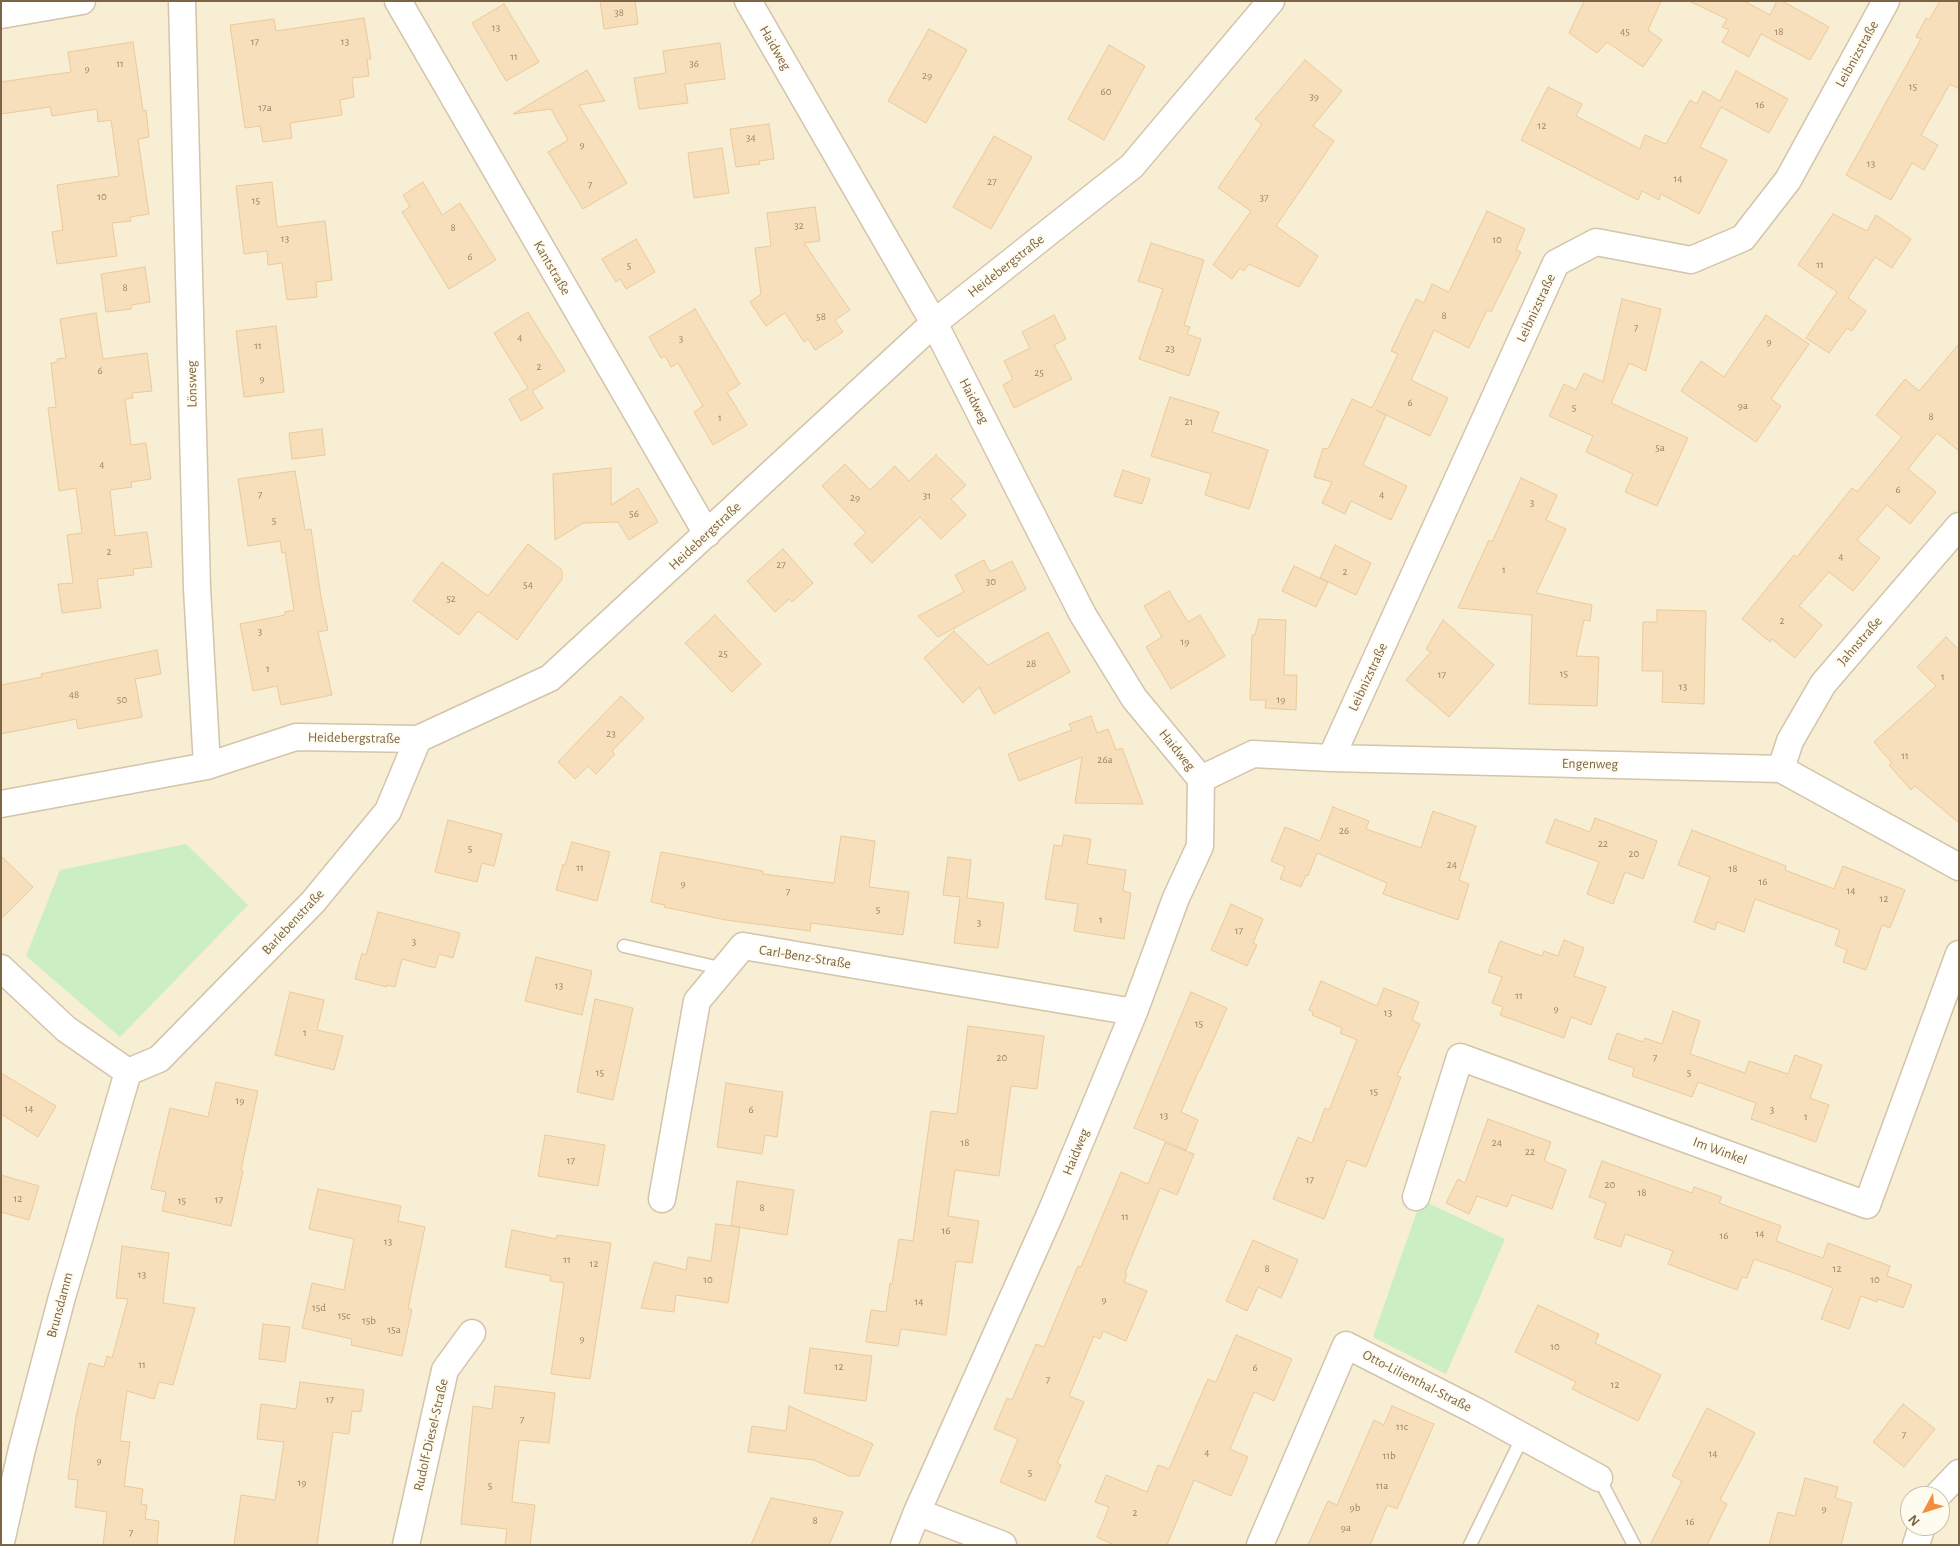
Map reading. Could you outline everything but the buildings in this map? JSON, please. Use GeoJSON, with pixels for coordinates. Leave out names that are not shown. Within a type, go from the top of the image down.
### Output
{"type":"FeatureCollection","features":[{"type":"Feature","properties":{"kind":"street"},"geometry":{"type":"LineString","coordinates":[[1,15],[82,1]]}},
{"type":"Feature","properties":{"kind":"street","name":"Lönsweg"},"geometry":{"type":"LineString","coordinates":[[182,1],[197,588],[207,766]]}},
{"type":"Feature","properties":{"kind":"street","name":"Kantstraße"},"geometry":{"type":"LineString","coordinates":[[398,1],[707,534]]}},
{"type":"Feature","properties":{"kind":"street","name":"Haidweg"},"geometry":{"type":"LineString","coordinates":[[748,1],[934,323],[1083,615],[1134,698],[1201,779],[1200,846],[1176,898],[1134,1012],[1051,1212],[904,1545]]}},
{"type":"Feature","properties":{"kind":"street","name":"Heidebergstraße"},"geometry":{"type":"LineString","coordinates":[[1,804],[207,766],[296,737],[418,739],[550,678],[934,323],[1132,166],[1271,1]]}},
{"type":"Feature","properties":{"kind":"street","name":"Leibnizstraße"},"geometry":{"type":"LineString","coordinates":[[1331,758],[1556,263],[1596,242],[1690,260],[1743,238],[1788,180],[1886,1]]}},
{"type":"Feature","properties":{"kind":"street","name":"Jahnstraße"},"geometry":{"type":"LineString","coordinates":[[1781,769],[1790,741],[1823,684],[1959,526]]}},
{"type":"Feature","properties":{"kind":"street","name":"Barlebenstraße"},"geometry":{"type":"LineString","coordinates":[[128,1072],[159,1059],[313,902],[388,811],[418,739]]}},
{"type":"Feature","properties":{"kind":"street","name":"Engenweg"},"geometry":{"type":"LineString","coordinates":[[1201,779],[1253,754],[1331,758],[1781,769],[1959,867]]}},
{"type":"Feature","properties":{"kind":"street","name":"Carl-Benz-Straße"},"geometry":{"type":"LineString","coordinates":[[662,1199],[697,1001],[743,946],[1134,1012]]}},
{"type":"Feature","properties":{"kind":"street","name":"Im Winkel"},"geometry":{"type":"LineString","coordinates":[[1416,1197],[1460,1057],[1867,1204],[1959,954]]}},
{"type":"Feature","properties":{"kind":"street"},"geometry":{"type":"LineString","coordinates":[[1,968],[66,1029],[128,1072]]}},
{"type":"Feature","properties":{"kind":"street","name":"Brunsdamm"},"geometry":{"type":"LineString","coordinates":[[1,1542],[22,1449],[62,1297],[128,1072]]}},
{"type":"Feature","properties":{"kind":"street","name":"Rudolf-Diesel-Straße"},"geometry":{"type":"LineString","coordinates":[[406,1545],[445,1370],[472,1334]]}},
{"type":"Feature","properties":{"kind":"street","name":"Otto-Lilienthal-Straße"},"geometry":{"type":"LineString","coordinates":[[1260,1545],[1346,1345],[1523,1436],[1598,1478]]}},
{"type":"Feature","properties":{"kind":"street"},"geometry":{"type":"LineString","coordinates":[[1947,1486],[1959,1473]]}},
{"type":"Feature","properties":{"kind":"street"},"geometry":{"type":"LineString","coordinates":[[917,1512],[1003,1545]]}},
{"type":"Feature","properties":{"kind":"lane"},"geometry":{"type":"LineString","coordinates":[[624,946],[724,969]]}},
{"type":"Feature","properties":{"kind":"lane"},"geometry":{"type":"LineString","coordinates":[[1470,1545],[1523,1436]]}},
{"type":"Feature","properties":{"kind":"lane"},"geometry":{"type":"LineString","coordinates":[[1598,1478],[1634,1545]]}},
{"type":"Feature","properties":{"kind":"shaded area"},"geometry":{"type":"Polygon","coordinates":[[[1,1],[1959,1],[1959,1545],[1,1545],[1,1]]]}},
{"type":"Feature","properties":{"kind":"green space"},"geometry":{"type":"Polygon","coordinates":[[[186,844],[248,905],[120,1037],[26,956],[60,870],[186,844]]]}},
{"type":"Feature","properties":{"kind":"green space"},"geometry":{"type":"Polygon","coordinates":[[[1421,1200],[1505,1239],[1446,1374],[1373,1337],[1421,1200]]]}}]}
